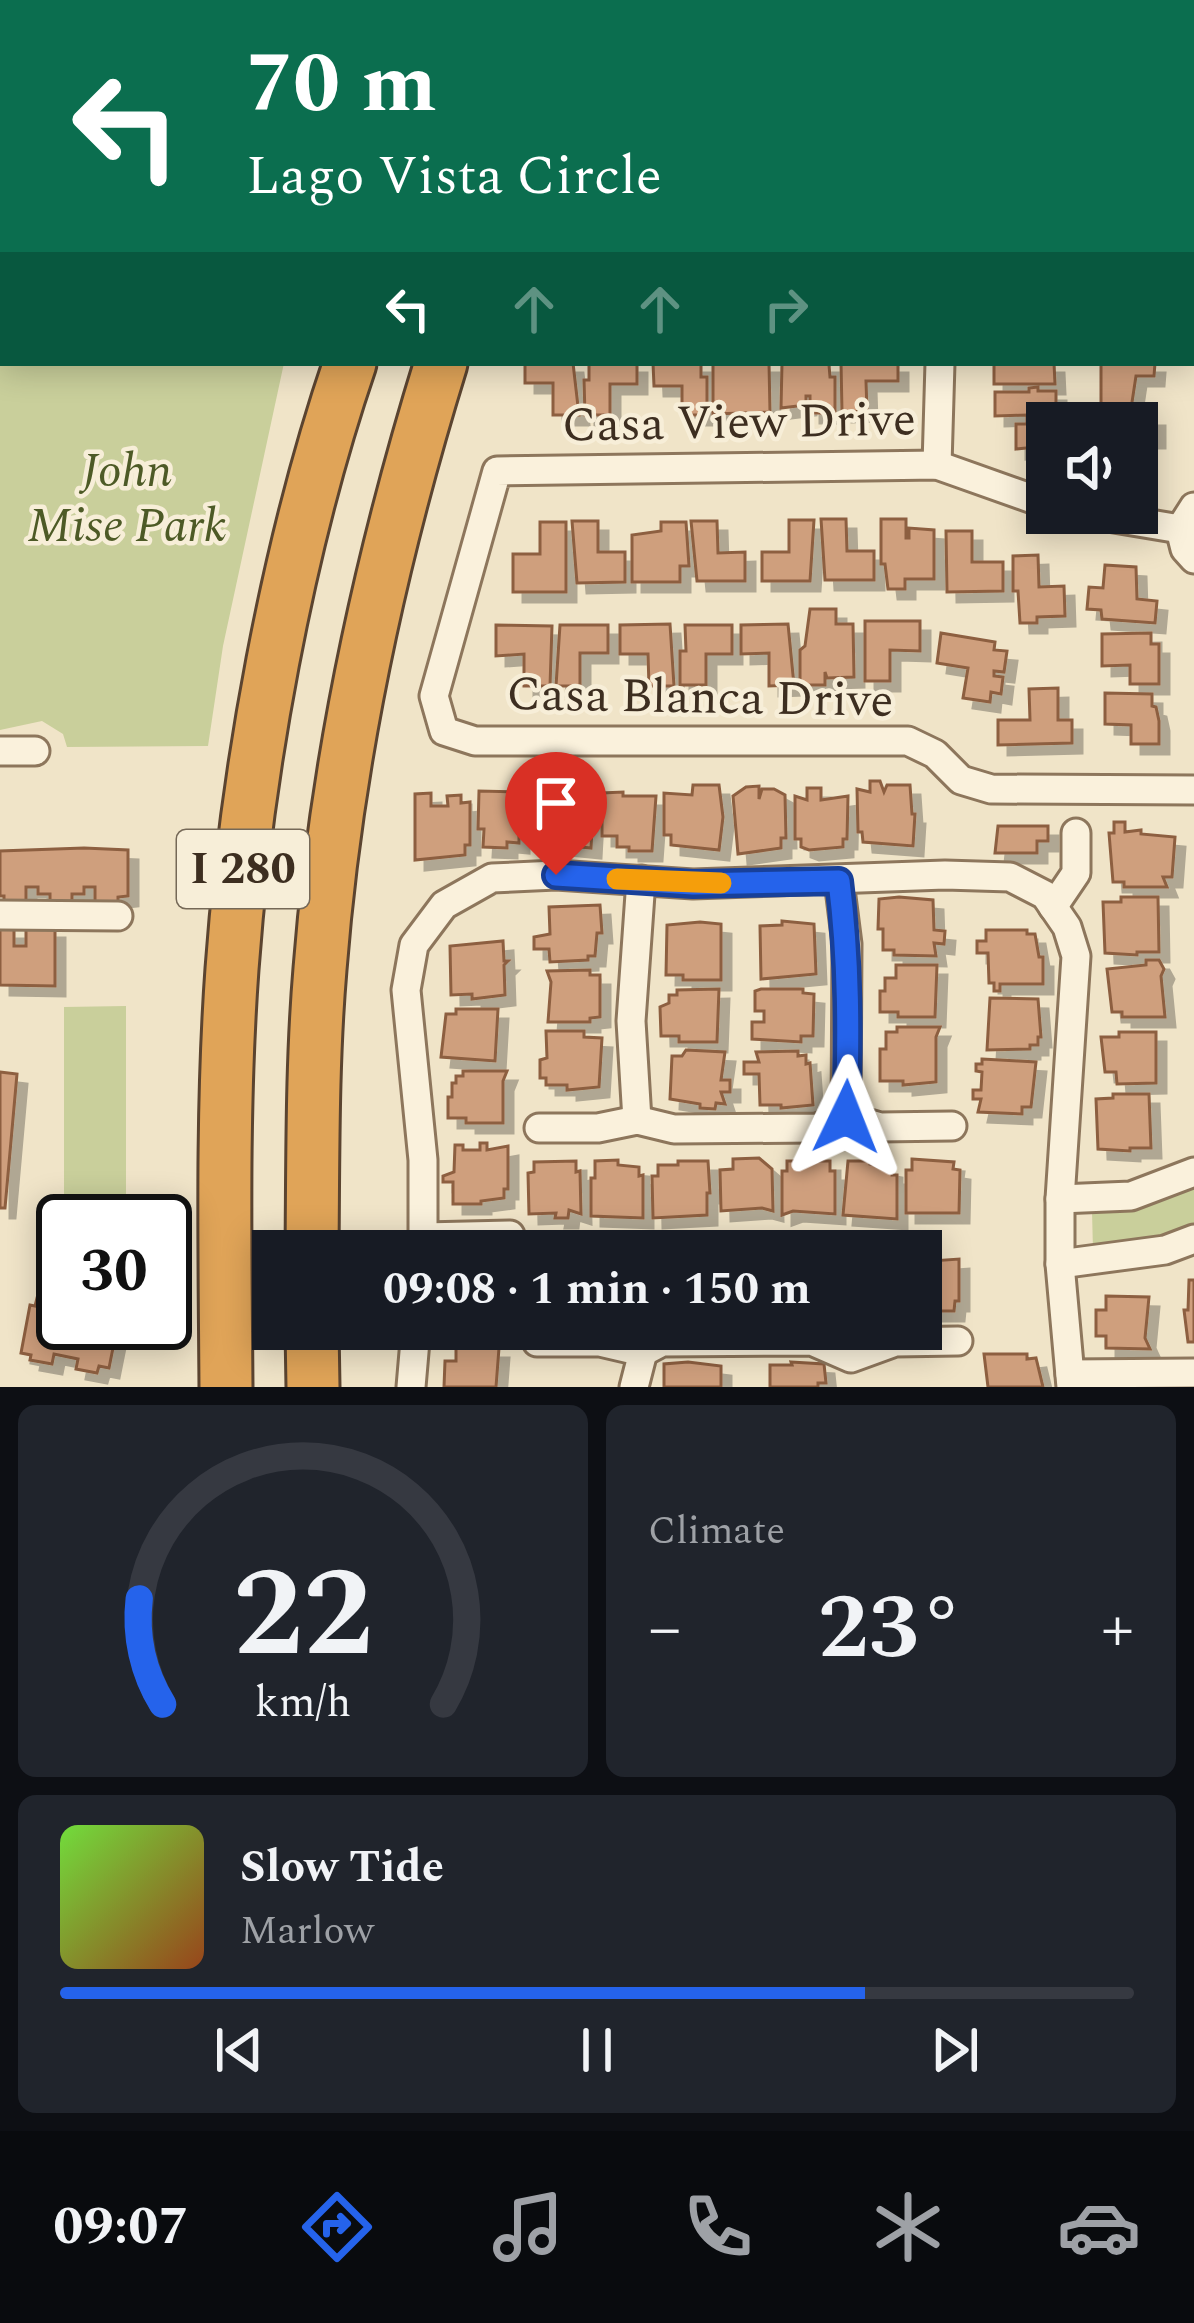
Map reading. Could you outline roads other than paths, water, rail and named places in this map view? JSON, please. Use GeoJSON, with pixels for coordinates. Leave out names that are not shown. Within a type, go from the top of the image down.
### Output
{"type":"FeatureCollection","features":[{"type":"Feature","properties":{"kind":"highway","name":"I 280"},"geometry":{"type":"LineString","coordinates":[[226,1387],[228,1042],[250,814],[273,665],[307,516],[349,366]]}},
{"type":"Feature","properties":{"kind":"highway","name":"I 280"},"geometry":{"type":"LineString","coordinates":[[313,1230],[320,971],[336,828],[374,615],[440,366]]}},
{"type":"Feature","properties":{"kind":"highway"},"geometry":{"type":"LineString","coordinates":[[313,1350],[313,1387]]}},
{"type":"Feature","properties":{"kind":"street"},"geometry":{"type":"LineString","coordinates":[[937,465],[940,366]]}},
{"type":"Feature","properties":{"kind":"street","name":"Casa View Drive"},"geometry":{"type":"LineString","coordinates":[[434,696],[497,471],[937,465],[1026,497]]}},
{"type":"Feature","properties":{"kind":"street"},"geometry":{"type":"LineString","coordinates":[[1187,518],[1185,549],[1194,559]]}},
{"type":"Feature","properties":{"kind":"street","name":"Casa Blanca Drive"},"geometry":{"type":"LineString","coordinates":[[434,696],[444,730],[475,741],[908,741],[935,754],[962,780],[991,789],[1194,790]]}},
{"type":"Feature","properties":{"kind":"street"},"geometry":{"type":"LineString","coordinates":[[0,751],[35,751]]}},
{"type":"Feature","properties":{"kind":"street"},"geometry":{"type":"LineString","coordinates":[[1053,907],[1076,873],[1076,833]]}},
{"type":"Feature","properties":{"kind":"street"},"geometry":{"type":"LineString","coordinates":[[424,1230],[423,1160],[406,989],[414,945],[444,905],[492,878],[556,875],[693,884],[1010,877],[1045,895],[1067,927],[1076,956],[1060,1199],[1060,1264],[1071,1381],[1194,1373]]}},
{"type":"Feature","properties":{"kind":"street"},"geometry":{"type":"LineString","coordinates":[[637,1120],[631,1021],[641,880]]}},
{"type":"Feature","properties":{"kind":"street"},"geometry":{"type":"LineString","coordinates":[[839,881],[850,1026],[846,1117]]}},
{"type":"Feature","properties":{"kind":"street"},"geometry":{"type":"LineString","coordinates":[[0,915],[118,916]]}},
{"type":"Feature","properties":{"kind":"street"},"geometry":{"type":"LineString","coordinates":[[539,1128],[598,1128],[637,1120],[674,1129],[817,1128],[846,1117],[880,1127],[952,1126]]}},
{"type":"Feature","properties":{"kind":"street"},"geometry":{"type":"LineString","coordinates":[[1060,1199],[1131,1196],[1194,1172]]}},
{"type":"Feature","properties":{"kind":"street"},"geometry":{"type":"LineString","coordinates":[[1060,1264],[1165,1250],[1194,1239]]}},
{"type":"Feature","properties":{"kind":"street"},"geometry":{"type":"LineString","coordinates":[[634,1350],[643,1352],[662,1342],[812,1341],[853,1372],[895,1342],[958,1340]]}},
{"type":"Feature","properties":{"kind":"street"},"geometry":{"type":"LineString","coordinates":[[411,1387],[414,1350]]}},
{"type":"Feature","properties":{"kind":"street"},"geometry":{"type":"LineString","coordinates":[[634,1387],[643,1352]]}},
{"type":"Feature","properties":{"kind":"park label","name":"John Mise Park"},"geometry":{"type":"Point","coordinates":[127,498]}}]}
